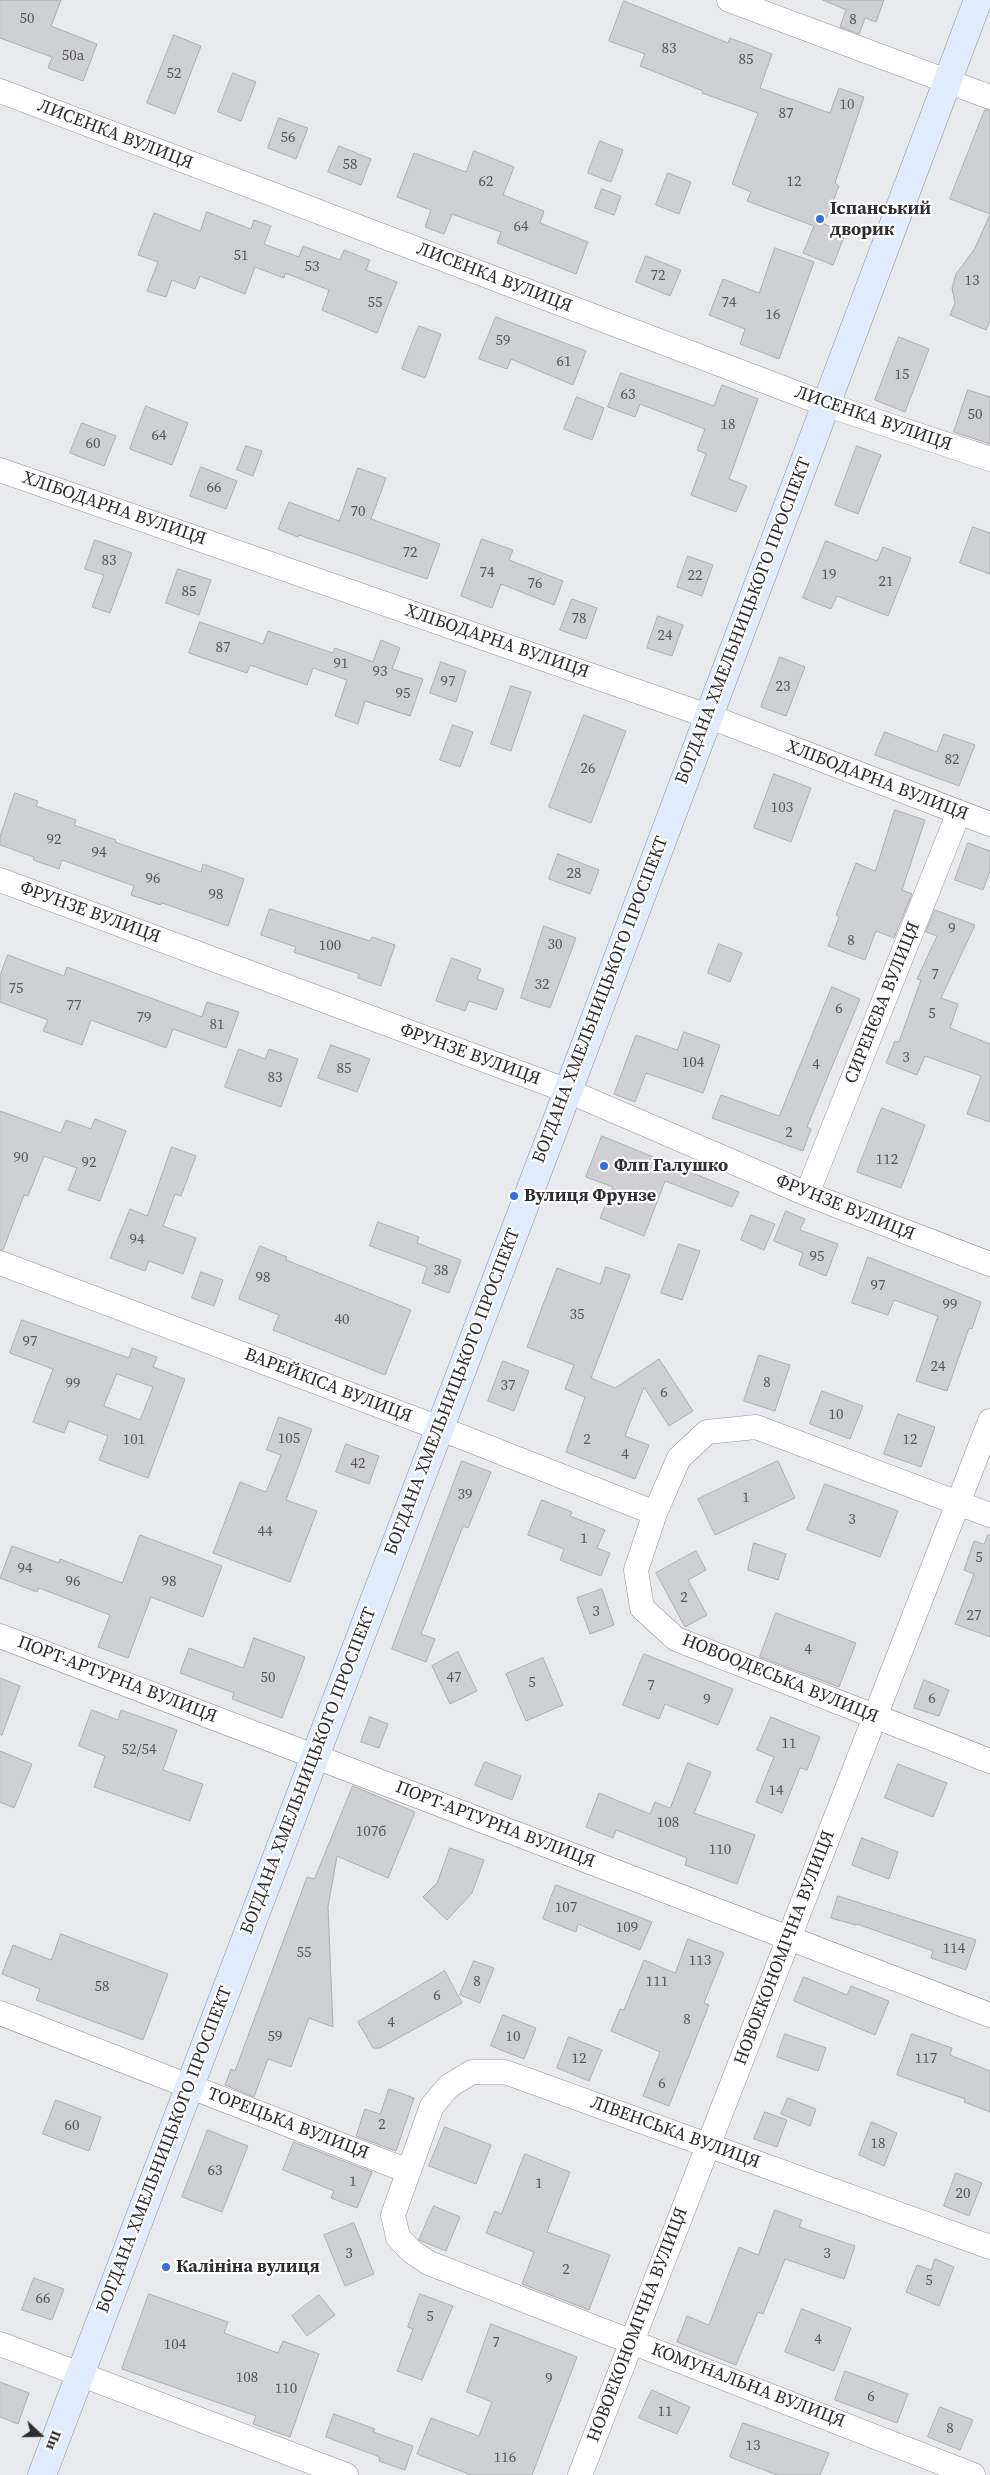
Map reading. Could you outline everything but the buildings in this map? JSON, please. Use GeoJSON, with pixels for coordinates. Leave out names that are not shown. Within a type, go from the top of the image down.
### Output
{"type":"FeatureCollection","features":[{"type":"Feature","properties":{"kind":"main road","name":"БОГДАНА ХМЕЛЬНИЦЬКОГО ПРОСПЕКТ"},"geometry":{"type":"LineString","coordinates":[[42,2475],[568,1092],[978,0]]}},
{"type":"Feature","properties":{"kind":"street"},"geometry":{"type":"LineString","coordinates":[[729,0],[990,97]]}},
{"type":"Feature","properties":{"kind":"street","name":"ЛИСЕНКА ВУЛИЦЯ"},"geometry":{"type":"LineString","coordinates":[[0,91],[825,404],[990,459]]}},
{"type":"Feature","properties":{"kind":"street","name":"ХЛІБОДАРНА ВУЛИЦЯ"},"geometry":{"type":"LineString","coordinates":[[0,470],[708,716],[990,824]]}},
{"type":"Feature","properties":{"kind":"street","name":"СИРЕНЄВА ВУЛИЦЯ"},"geometry":{"type":"LineString","coordinates":[[807,1194],[958,812]]}},
{"type":"Feature","properties":{"kind":"street","name":"ФРУНЗЕ ВУЛИЦЯ"},"geometry":{"type":"LineString","coordinates":[[0,880],[568,1092],[807,1194],[990,1264]]}},
{"type":"Feature","properties":{"kind":"street","name":"ВАРЕЙКІСА ВУЛИЦЯ"},"geometry":{"type":"LineString","coordinates":[[0,1263],[439,1428],[655,1513]]}},
{"type":"Feature","properties":{"kind":"street","name":"НОВОЕКОНОМІЧНА ВУЛИЦЯ"},"geometry":{"type":"LineString","coordinates":[[580,2475],[990,1421]]}},
{"type":"Feature","properties":{"kind":"street","name":"НОВООДЕСЬКА ВУЛИЦЯ"},"geometry":{"type":"LineString","coordinates":[[990,1515],[756,1427],[707,1432],[679,1458],[655,1513],[636,1570],[642,1608],[676,1639],[990,1761]]}},
{"type":"Feature","properties":{"kind":"street","name":"ПОРТ-АРТУРНА ВУЛИЦЯ"},"geometry":{"type":"LineString","coordinates":[[0,1636],[990,2015]]}},
{"type":"Feature","properties":{"kind":"street","name":"ТОРЕЦЬКА ВУЛИЦЯ"},"geometry":{"type":"LineString","coordinates":[[0,2013],[408,2171]]}},
{"type":"Feature","properties":{"kind":"street","name":"ЛІВЕНСЬКА ВУЛИЦЯ"},"geometry":{"type":"LineString","coordinates":[[408,2171],[432,2106],[449,2086],[472,2072],[506,2072],[990,2247]]}},
{"type":"Feature","properties":{"kind":"street","name":"КОМУНАЛЬНА ВУЛИЦЯ"},"geometry":{"type":"LineString","coordinates":[[408,2171],[393,2214],[398,2236],[411,2250],[429,2263],[973,2475]]}},
{"type":"Feature","properties":{"kind":"street"},"geometry":{"type":"LineString","coordinates":[[0,2344],[346,2475]]}},
{"type":"Feature","properties":{"kind":"place","name":"Іспанський дворик"},"geometry":{"type":"Point","coordinates":[820,219]}},
{"type":"Feature","properties":{"kind":"place","name":"Флп Галушко"},"geometry":{"type":"Point","coordinates":[604,1166]}},
{"type":"Feature","properties":{"kind":"place","name":"Вулиця Фрунзе"},"geometry":{"type":"Point","coordinates":[514,1196]}},
{"type":"Feature","properties":{"kind":"place","name":"Калініна вулиця"},"geometry":{"type":"Point","coordinates":[166,2267]}}]}
